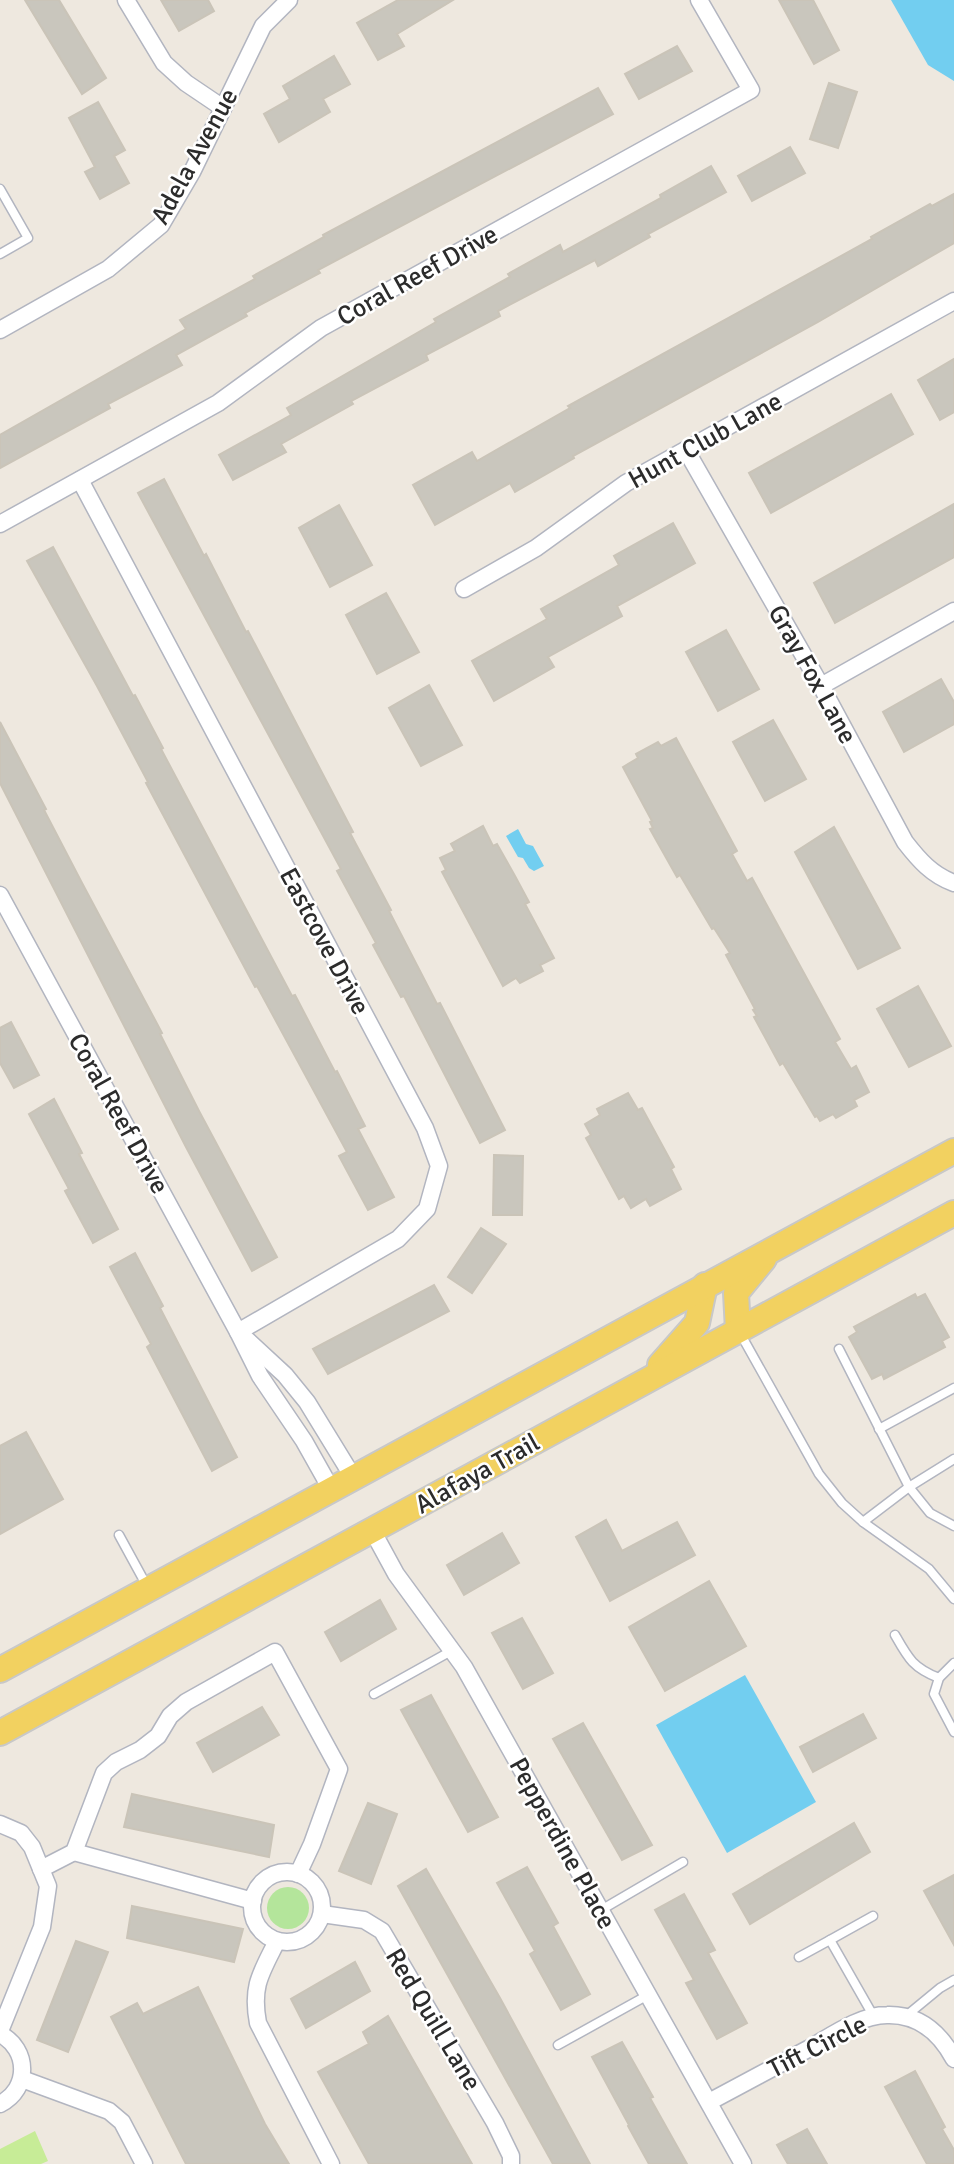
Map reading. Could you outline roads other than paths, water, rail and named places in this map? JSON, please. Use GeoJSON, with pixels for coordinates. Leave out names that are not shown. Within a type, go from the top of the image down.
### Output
{"type":"FeatureCollection","features":[{"type":"Feature","properties":{"kind":"main road"},"geometry":{"type":"LineString","coordinates":[[0,1670],[954,1151]]}},
{"type":"Feature","properties":{"kind":"main road","name":"Alafaya Trail"},"geometry":{"type":"LineString","coordinates":[[0,1733],[954,1213]]}},
{"type":"Feature","properties":{"kind":"main road"},"geometry":{"type":"LineString","coordinates":[[738,1330],[736,1293],[771,1250]]}},
{"type":"Feature","properties":{"kind":"main road"},"geometry":{"type":"LineString","coordinates":[[648,1378],[697,1323],[705,1285]]}},
{"type":"Feature","properties":{"kind":"street"},"geometry":{"type":"LineString","coordinates":[[126,0],[164,64],[223,108]]}},
{"type":"Feature","properties":{"kind":"street","name":"Adela Avenue"},"geometry":{"type":"LineString","coordinates":[[0,330],[108,269],[161,225],[192,172],[263,26],[289,0]]}},
{"type":"Feature","properties":{"kind":"street","name":"Coral Reef Drive"},"geometry":{"type":"LineString","coordinates":[[0,524],[218,403],[321,328],[751,90],[699,0]]}},
{"type":"Feature","properties":{"kind":"street","name":"Hunt Club Lane"},"geometry":{"type":"LineString","coordinates":[[464,589],[536,548],[597,502],[954,301]]}},
{"type":"Feature","properties":{"kind":"street","name":"Gray Fox Lane"},"geometry":{"type":"LineString","coordinates":[[686,450],[821,686],[905,842],[923,865],[954,883]]}},
{"type":"Feature","properties":{"kind":"street","name":"Eastcove Drive"},"geometry":{"type":"LineString","coordinates":[[80,480],[425,1128],[439,1166],[427,1209],[398,1239],[239,1332]]}},
{"type":"Feature","properties":{"kind":"street"},"geometry":{"type":"LineString","coordinates":[[821,686],[954,611]]}},
{"type":"Feature","properties":{"kind":"street","name":"Coral Reef Drive"},"geometry":{"type":"LineString","coordinates":[[0,895],[239,1332],[260,1376],[304,1441],[331,1489]]}},
{"type":"Feature","properties":{"kind":"street","name":"Coral Reef Drive"},"geometry":{"type":"LineString","coordinates":[[239,1332],[285,1375],[307,1402],[353,1477]]}},
{"type":"Feature","properties":{"kind":"street","name":"Pepperdine Place"},"geometry":{"type":"LineString","coordinates":[[372,1530],[396,1574],[453,1650],[743,2164]]}},
{"type":"Feature","properties":{"kind":"street"},"geometry":{"type":"LineString","coordinates":[[41,1869],[74,1852],[104,1773],[116,1762],[140,1750],[158,1736],[170,1716],[186,1702],[275,1652],[339,1769],[312,1844],[298,1874]]}},
{"type":"Feature","properties":{"kind":"street"},"geometry":{"type":"LineString","coordinates":[[0,1824],[22,1833],[32,1847],[48,1886],[42,1927],[0,2032],[13,2042],[20,2053],[22,2079],[17,2091],[0,2104]]}},
{"type":"Feature","properties":{"kind":"street"},"geometry":{"type":"LineString","coordinates":[[74,1852],[253,1901]]}},
{"type":"Feature","properties":{"kind":"street"},"geometry":{"type":"LineString","coordinates":[[286,1872],[298,1874],[314,1885],[322,1903],[322,1914],[319,1923],[306,1938],[277,1941],[260,1930],[255,1921],[253,1901],[257,1890],[274,1875],[286,1872]]}},
{"type":"Feature","properties":{"kind":"street","name":"Red Quill Lane"},"geometry":{"type":"LineString","coordinates":[[322,1914],[364,1920],[382,1931],[495,2123],[511,2157],[511,2164]]}},
{"type":"Feature","properties":{"kind":"street"},"geometry":{"type":"LineString","coordinates":[[277,1941],[258,1979],[254,2002],[258,2023],[331,2164]]}},
{"type":"Feature","properties":{"kind":"street","name":"Tift Circle"},"geometry":{"type":"LineString","coordinates":[[709,2102],[857,2023],[884,2014],[905,2016],[929,2027],[944,2042],[954,2060]]}},
{"type":"Feature","properties":{"kind":"street"},"geometry":{"type":"LineString","coordinates":[[22,2079],[109,2111],[122,2122],[144,2164]]}},
{"type":"Feature","properties":{"kind":"lane"},"geometry":{"type":"LineString","coordinates":[[0,190],[28,237],[0,254]]}},
{"type":"Feature","properties":{"kind":"lane"},"geometry":{"type":"LineString","coordinates":[[738,1330],[819,1474],[842,1503],[863,1522],[929,1569],[954,1599]]}},
{"type":"Feature","properties":{"kind":"lane"},"geometry":{"type":"LineString","coordinates":[[839,1349],[909,1487],[930,1513],[954,1526]]}},
{"type":"Feature","properties":{"kind":"lane"},"geometry":{"type":"LineString","coordinates":[[879,1429],[954,1388]]}},
{"type":"Feature","properties":{"kind":"lane"},"geometry":{"type":"LineString","coordinates":[[863,1522],[909,1487],[954,1459]]}},
{"type":"Feature","properties":{"kind":"lane"},"geometry":{"type":"LineString","coordinates":[[119,1535],[149,1589]]}},
{"type":"Feature","properties":{"kind":"lane"},"geometry":{"type":"LineString","coordinates":[[895,1634],[905,1653],[919,1670],[939,1678]]}},
{"type":"Feature","properties":{"kind":"lane"},"geometry":{"type":"LineString","coordinates":[[374,1693],[453,1650]]}},
{"type":"Feature","properties":{"kind":"lane"},"geometry":{"type":"LineString","coordinates":[[954,1663],[939,1678],[934,1694],[954,1732]]}},
{"type":"Feature","properties":{"kind":"lane"},"geometry":{"type":"LineString","coordinates":[[601,1910],[683,1862]]}},
{"type":"Feature","properties":{"kind":"lane"},"geometry":{"type":"LineString","coordinates":[[799,1957],[873,1916]]}},
{"type":"Feature","properties":{"kind":"lane"},"geometry":{"type":"LineString","coordinates":[[830,1940],[874,2017]]}},
{"type":"Feature","properties":{"kind":"lane"},"geometry":{"type":"LineString","coordinates":[[905,2016],[954,1980]]}},
{"type":"Feature","properties":{"kind":"lane"},"geometry":{"type":"LineString","coordinates":[[558,2045],[648,1995]]}},
{"type":"Feature","properties":{"kind":"water"},"geometry":{"type":"Polygon","coordinates":[[[891,0],[954,0],[954,81],[928,65],[891,0]]]}},
{"type":"Feature","properties":{"kind":"water"},"geometry":{"type":"Polygon","coordinates":[[[518,829],[526,844],[533,846],[544,866],[534,871],[523,858],[518,857],[506,836],[518,829]]]}},
{"type":"Feature","properties":{"kind":"water"},"geometry":{"type":"Polygon","coordinates":[[[745,1675],[816,1802],[727,1853],[656,1725],[745,1675]]]}}]}
